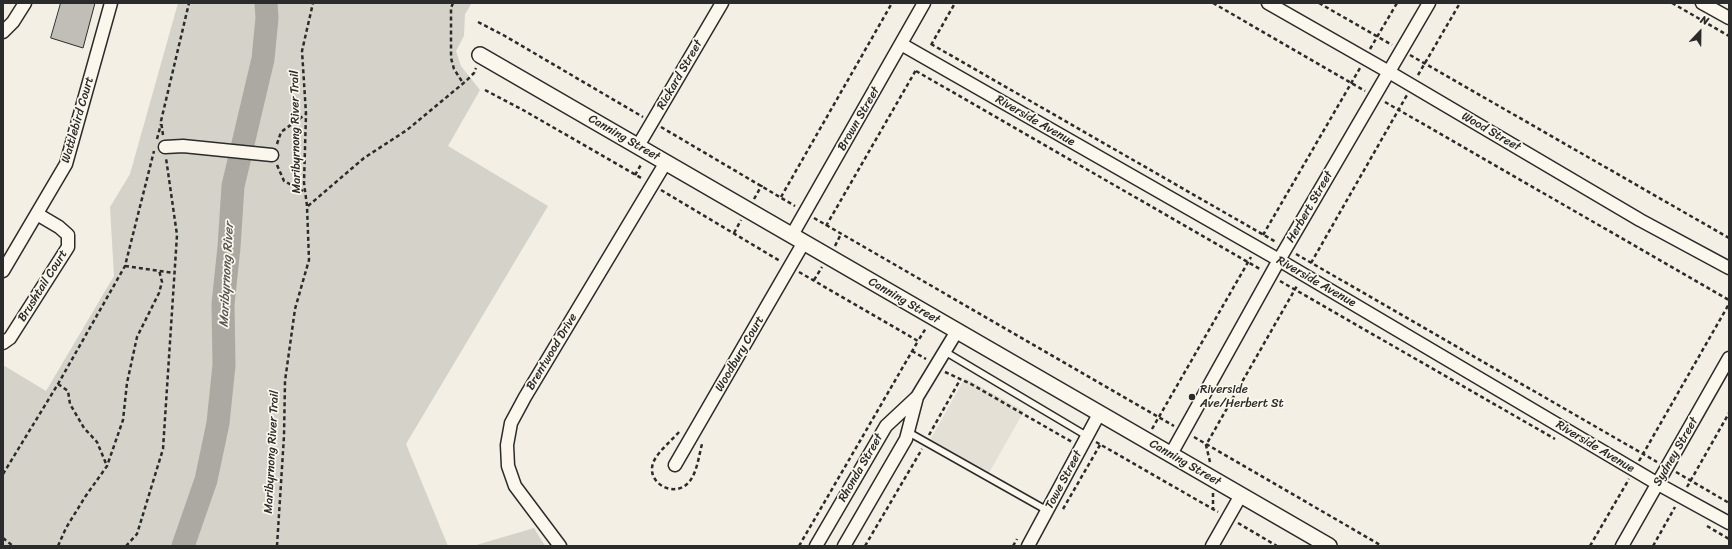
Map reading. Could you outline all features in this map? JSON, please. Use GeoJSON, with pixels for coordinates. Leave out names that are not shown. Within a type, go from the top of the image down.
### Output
{"type":"FeatureCollection","features":[{"type":"Feature","properties":{"kind":"street"},"geometry":{"type":"LineString","coordinates":[[3,32],[13,22],[25,3]]}},
{"type":"Feature","properties":{"kind":"street","name":"Wattlebird Court"},"geometry":{"type":"LineString","coordinates":[[3,271],[68,158],[111,3]]}},
{"type":"Feature","properties":{"kind":"street","name":"Rickard Street"},"geometry":{"type":"LineString","coordinates":[[638,146],[722,3]]}},
{"type":"Feature","properties":{"kind":"street","name":"Brown Street"},"geometry":{"type":"LineString","coordinates":[[798,239],[805,213],[924,3]]}},
{"type":"Feature","properties":{"kind":"street","name":"Wood Street"},"geometry":{"type":"LineString","coordinates":[[1268,3],[1390,72],[1640,220],[1729,268]]}},
{"type":"Feature","properties":{"kind":"street","name":"Herbert Street"},"geometry":{"type":"LineString","coordinates":[[1171,454],[1279,260],[1429,3]]}},
{"type":"Feature","properties":{"kind":"street"},"geometry":{"type":"LineString","coordinates":[[1702,3],[1729,18]]}},
{"type":"Feature","properties":{"kind":"street","name":"Riverside Avenue"},"geometry":{"type":"LineString","coordinates":[[902,44],[1304,274],[1658,484],[1729,523]]}},
{"type":"Feature","properties":{"kind":"street","name":"Canning Street"},"geometry":{"type":"LineString","coordinates":[[480,54],[1329,546]]}},
{"type":"Feature","properties":{"kind":"street"},"geometry":{"type":"LineString","coordinates":[[158,147],[183,146],[272,155]]}},
{"type":"Feature","properties":{"kind":"street","name":"Brentwood Drive"},"geometry":{"type":"LineString","coordinates":[[560,546],[515,486],[508,466],[507,445],[512,423],[525,398],[666,162]]}},
{"type":"Feature","properties":{"kind":"street","name":"Brushtail Court"},"geometry":{"type":"LineString","coordinates":[[3,343],[10,338],[68,247],[68,235],[60,227],[37,214]]}},
{"type":"Feature","properties":{"kind":"street","name":"Woodbury Court"},"geometry":{"type":"LineString","coordinates":[[676,465],[790,267],[798,239]]}},
{"type":"Feature","properties":{"kind":"street","name":"Wood Street"},"geometry":{"type":"LineString","coordinates":[[1714,261],[1729,272]]}},
{"type":"Feature","properties":{"kind":"street","name":"Rhonda Street"},"geometry":{"type":"LineString","coordinates":[[844,546],[906,439],[917,398],[957,331]]}},
{"type":"Feature","properties":{"kind":"street","name":"Sydney Street"},"geometry":{"type":"LineString","coordinates":[[1622,546],[1729,358]]}},
{"type":"Feature","properties":{"kind":"street","name":"Rhonda Street"},"geometry":{"type":"LineString","coordinates":[[816,546],[886,426],[917,398]]}},
{"type":"Feature","properties":{"kind":"street","name":"Towe Street"},"geometry":{"type":"LineString","coordinates":[[1028,546],[1099,414]]}},
{"type":"Feature","properties":{"kind":"street"},"geometry":{"type":"LineString","coordinates":[[1212,546],[1241,495]]}},
{"type":"Feature","properties":{"kind":"lane"},"geometry":{"type":"LineString","coordinates":[[944,352],[1087,436]]}},
{"type":"Feature","properties":{"kind":"lane"},"geometry":{"type":"LineString","coordinates":[[908,432],[1048,511]]}},
{"type":"Feature","properties":{"kind":"path"},"geometry":{"type":"LineString","coordinates":[[3,474],[58,384],[126,266],[158,147],[161,123],[179,40],[189,3]]}},
{"type":"Feature","properties":{"kind":"path","name":"Maribyrnong River Trail"},"geometry":{"type":"LineString","coordinates":[[277,546],[284,436],[285,381],[295,309],[309,260],[307,206],[304,183],[306,114],[302,51],[313,3]]}},
{"type":"Feature","properties":{"kind":"path"},"geometry":{"type":"LineString","coordinates":[[450,3],[451,58],[454,69],[463,83]]}},
{"type":"Feature","properties":{"kind":"path"},"geometry":{"type":"LineString","coordinates":[[451,8],[453,3]]}},
{"type":"Feature","properties":{"kind":"path"},"geometry":{"type":"LineString","coordinates":[[781,197],[892,3]]}},
{"type":"Feature","properties":{"kind":"path"},"geometry":{"type":"LineString","coordinates":[[826,226],[955,3]]}},
{"type":"Feature","properties":{"kind":"path"},"geometry":{"type":"LineString","coordinates":[[1213,3],[1729,300]]}},
{"type":"Feature","properties":{"kind":"path"},"geometry":{"type":"LineString","coordinates":[[1319,3],[1729,238]]}},
{"type":"Feature","properties":{"kind":"path"},"geometry":{"type":"LineString","coordinates":[[1145,440],[1397,3]]}},
{"type":"Feature","properties":{"kind":"path"},"geometry":{"type":"LineString","coordinates":[[1213,509],[1212,498],[1215,480],[1206,444],[1460,3]]}},
{"type":"Feature","properties":{"kind":"path"},"geometry":{"type":"LineString","coordinates":[[1672,3],[1729,36]]}},
{"type":"Feature","properties":{"kind":"path"},"geometry":{"type":"LineString","coordinates":[[478,22],[505,36],[781,197],[826,226],[1382,546]]}},
{"type":"Feature","properties":{"kind":"path"},"geometry":{"type":"LineString","coordinates":[[931,44],[1729,503]]}},
{"type":"Feature","properties":{"kind":"path"},"geometry":{"type":"LineString","coordinates":[[307,206],[364,158],[407,130],[463,83],[474,73],[480,54]]}},
{"type":"Feature","properties":{"kind":"path"},"geometry":{"type":"LineString","coordinates":[[916,71],[1558,441]]}},
{"type":"Feature","properties":{"kind":"path"},"geometry":{"type":"LineString","coordinates":[[485,90],[523,110],[918,341]]}},
{"type":"Feature","properties":{"kind":"path"},"geometry":{"type":"LineString","coordinates":[[305,192],[284,181],[272,155],[281,132],[306,114]]}},
{"type":"Feature","properties":{"kind":"path"},"geometry":{"type":"LineString","coordinates":[[126,546],[137,534],[163,449],[177,235],[158,147],[161,123]]}},
{"type":"Feature","properties":{"kind":"path"},"geometry":{"type":"LineString","coordinates":[[126,266],[175,273]]}},
{"type":"Feature","properties":{"kind":"path"},"geometry":{"type":"LineString","coordinates":[[58,546],[69,522],[107,466],[123,420],[127,383],[137,337],[159,292],[162,282],[159,270]]}},
{"type":"Feature","properties":{"kind":"path"},"geometry":{"type":"LineString","coordinates":[[1590,546],[1729,304]]}},
{"type":"Feature","properties":{"kind":"path"},"geometry":{"type":"LineString","coordinates":[[799,546],[932,317]]}},
{"type":"Feature","properties":{"kind":"path"},"geometry":{"type":"LineString","coordinates":[[912,351],[930,361],[935,366],[960,380],[971,384],[1072,442],[1069,449]]}},
{"type":"Feature","properties":{"kind":"path"},"geometry":{"type":"LineString","coordinates":[[865,546],[960,380]]}},
{"type":"Feature","properties":{"kind":"path"},"geometry":{"type":"LineString","coordinates":[[58,384],[68,391],[70,404],[84,428],[97,442],[107,466]]}},
{"type":"Feature","properties":{"kind":"path"},"geometry":{"type":"LineString","coordinates":[[1653,546],[1729,413]]}},
{"type":"Feature","properties":{"kind":"path"},"geometry":{"type":"LineString","coordinates":[[1087,436],[1100,445],[1277,546]]}},
{"type":"Feature","properties":{"kind":"path"},"geometry":{"type":"LineString","coordinates":[[1061,512],[1100,445]]}},
{"type":"Feature","properties":{"kind":"path"},"geometry":{"type":"LineString","coordinates":[[1628,481],[1634,484]]}},
{"type":"Feature","properties":{"kind":"path"},"geometry":{"type":"LineString","coordinates":[[1652,495],[1682,512]]}},
{"type":"Feature","properties":{"kind":"path"},"geometry":{"type":"LineString","coordinates":[[1702,523],[1729,539]]}},
{"type":"Feature","properties":{"kind":"path"},"geometry":{"type":"LineString","coordinates":[[1013,546],[1020,534]]}},
{"type":"Feature","properties":{"kind":"path"},"geometry":{"type":"LineString","coordinates":[[3,538],[13,546]]}},
{"type":"Feature","properties":{"kind":"shaded area"},"geometry":{"type":"Polygon","coordinates":[[[178,3],[472,3],[465,14],[464,36],[456,51],[461,66],[480,90],[448,146],[548,206],[406,444],[448,546],[3,546],[3,365],[46,391],[114,276],[110,207],[130,174],[178,3]]]}},
{"type":"Feature","properties":{"kind":"shaded area"},"geometry":{"type":"Polygon","coordinates":[[[965,378],[1024,411],[989,473],[930,440],[965,378]]]}},
{"type":"Feature","properties":{"kind":"shaded area"},"geometry":{"type":"Polygon","coordinates":[[[534,528],[545,546],[473,546],[534,528]]]}},
{"type":"Feature","properties":{"kind":"building"},"geometry":{"type":"Polygon","coordinates":[[[61,3],[95,3],[83,48],[51,38],[61,3]]]}},
{"type":"Feature","properties":{"kind":"waterway","name":"Maribyrnong River"},"geometry":{"type":"LineString","coordinates":[[183,546],[206,480],[218,423],[224,365],[223,304],[233,186],[263,59],[267,18],[266,3]]}},
{"type":"Feature","properties":{"kind":"place","name":"Riverside Ave/Herbert St"},"geometry":{"type":"Point","coordinates":[1192,397]}}]}
